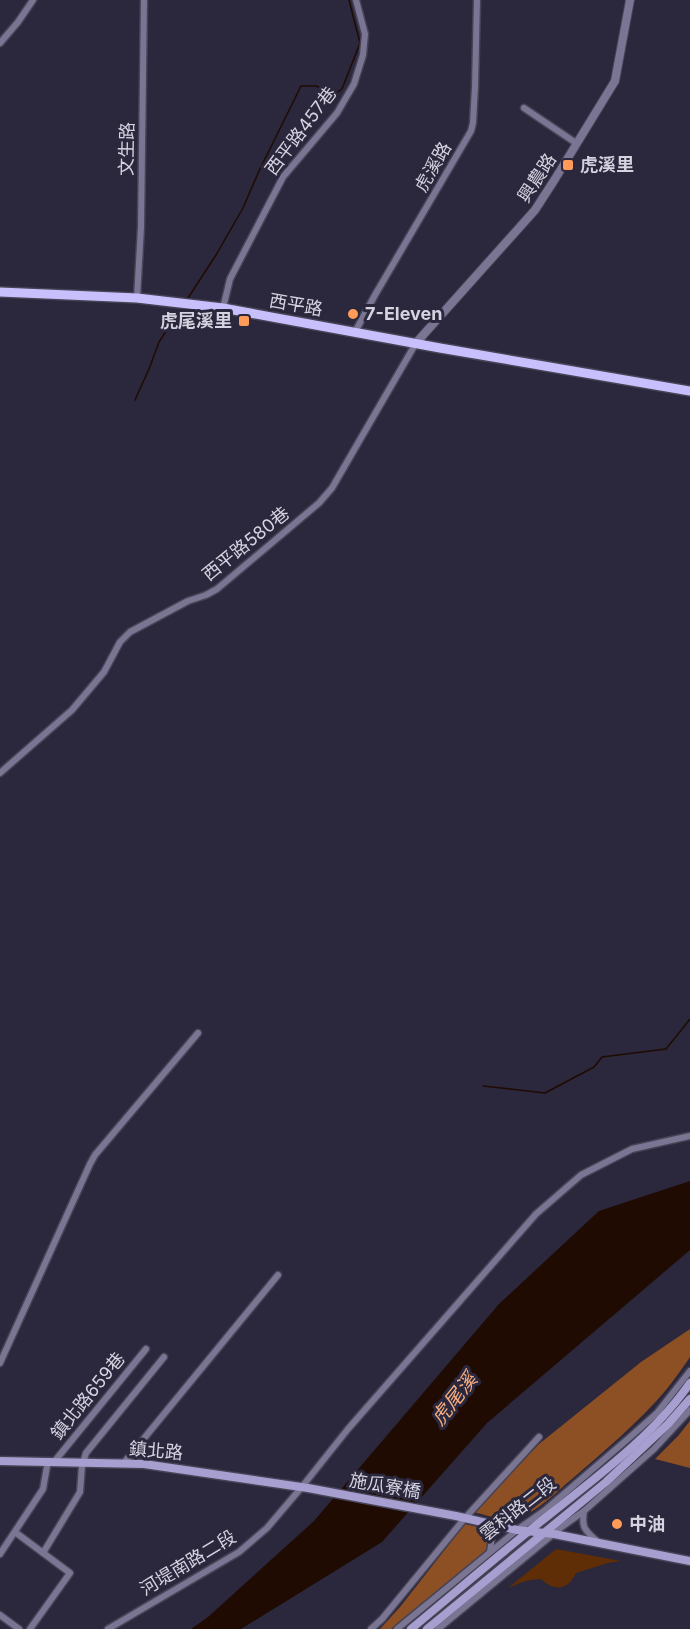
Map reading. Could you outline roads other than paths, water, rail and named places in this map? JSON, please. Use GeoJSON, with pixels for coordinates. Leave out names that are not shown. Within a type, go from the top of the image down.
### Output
{"type":"FeatureCollection","features":[{"type":"Feature","properties":{"kind":"main road","name":"西平路"},"geometry":{"type":"LineString","coordinates":[[0,292],[137,298],[223,308],[690,391]]}},
{"type":"Feature","properties":{"kind":"main road"},"geometry":{"type":"LineString","coordinates":[[665,1421],[690,1383]]}},
{"type":"Feature","properties":{"kind":"main road"},"geometry":{"type":"LineString","coordinates":[[665,1421],[690,1399]]}},
{"type":"Feature","properties":{"kind":"main road","name":"雲科路二段"},"geometry":{"type":"LineString","coordinates":[[411,1629],[665,1421]]}},
{"type":"Feature","properties":{"kind":"main road","name":"雲科路二段"},"geometry":{"type":"LineString","coordinates":[[427,1629],[549,1533],[606,1482],[665,1421]]}},
{"type":"Feature","properties":{"kind":"main road","name":"鎮北路"},"geometry":{"type":"LineString","coordinates":[[0,1461],[144,1464],[305,1488]]}},
{"type":"Feature","properties":{"kind":"main road","name":"施瓜寮橋"},"geometry":{"type":"LineString","coordinates":[[305,1488],[690,1561]]}},
{"type":"Feature","properties":{"kind":"street"},"geometry":{"type":"LineString","coordinates":[[0,43],[33,0]]}},
{"type":"Feature","properties":{"kind":"street","name":"文生路"},"geometry":{"type":"LineString","coordinates":[[137,298],[141,227],[144,0]]}},
{"type":"Feature","properties":{"kind":"street","name":"西平路457巷"},"geometry":{"type":"LineString","coordinates":[[223,308],[230,279],[283,177],[337,113],[354,84],[363,56],[365,34],[356,0]]}},
{"type":"Feature","properties":{"kind":"street","name":"虎溪路"},"geometry":{"type":"LineString","coordinates":[[356,332],[375,295],[471,131],[475,87],[477,0]]}},
{"type":"Feature","properties":{"kind":"street","name":"興農路"},"geometry":{"type":"LineString","coordinates":[[416,343],[535,210],[615,81],[630,0]]}},
{"type":"Feature","properties":{"kind":"street"},"geometry":{"type":"LineString","coordinates":[[524,108],[576,143]]}},
{"type":"Feature","properties":{"kind":"street","name":"西平路580巷"},"geometry":{"type":"LineString","coordinates":[[0,773],[72,710],[104,672],[120,642],[130,632],[188,600],[217,589],[319,503],[332,488],[416,343]]}},
{"type":"Feature","properties":{"kind":"street"},"geometry":{"type":"LineString","coordinates":[[0,1363],[95,1155],[198,1033]]}},
{"type":"Feature","properties":{"kind":"street","name":"河堤南路二段"},"geometry":{"type":"LineString","coordinates":[[108,1629],[239,1552],[267,1528],[305,1488],[348,1429],[536,1214],[581,1175],[632,1149],[690,1136]]}},
{"type":"Feature","properties":{"kind":"street"},"geometry":{"type":"LineString","coordinates":[[123,1465],[278,1275]]}},
{"type":"Feature","properties":{"kind":"street","name":"鎮北路659巷"},"geometry":{"type":"LineString","coordinates":[[51,1461],[146,1349]]}},
{"type":"Feature","properties":{"kind":"street"},"geometry":{"type":"LineString","coordinates":[[44,1553],[80,1492],[86,1453],[164,1357]]}},
{"type":"Feature","properties":{"kind":"street"},"geometry":{"type":"LineString","coordinates":[[665,1421],[690,1371]]}},
{"type":"Feature","properties":{"kind":"street"},"geometry":{"type":"LineString","coordinates":[[665,1421],[690,1410]]}},
{"type":"Feature","properties":{"kind":"street","name":"雲科路二段"},"geometry":{"type":"LineString","coordinates":[[438,1629],[549,1533],[584,1511],[654,1449],[665,1421]]}},
{"type":"Feature","properties":{"kind":"street","name":"雲科路二段"},"geometry":{"type":"LineString","coordinates":[[397,1629],[517,1530],[665,1421]]}},
{"type":"Feature","properties":{"kind":"street"},"geometry":{"type":"LineString","coordinates":[[371,1629],[382,1619],[460,1517],[539,1437]]}},
{"type":"Feature","properties":{"kind":"street"},"geometry":{"type":"LineString","coordinates":[[0,1554],[43,1488],[51,1461]]}},
{"type":"Feature","properties":{"kind":"street"},"geometry":{"type":"LineString","coordinates":[[584,1511],[582,1522],[586,1531],[599,1543]]}},
{"type":"Feature","properties":{"kind":"street"},"geometry":{"type":"LineString","coordinates":[[486,1523],[492,1536],[489,1553]]}},
{"type":"Feature","properties":{"kind":"street"},"geometry":{"type":"LineString","coordinates":[[15,1532],[70,1572],[30,1629]]}},
{"type":"Feature","properties":{"kind":"street"},"geometry":{"type":"LineString","coordinates":[[0,1615],[20,1629]]}},
{"type":"Feature","properties":{"kind":"water","name":"虎尾溪"},"geometry":{"type":"Polygon","coordinates":[[[690,1181],[690,1250],[487,1423],[382,1542],[241,1629],[191,1629],[208,1617],[314,1521],[499,1304],[599,1211],[690,1181]]]}},
{"type":"Feature","properties":{"kind":"waterway"},"geometry":{"type":"LineString","coordinates":[[186,301],[243,208],[301,86],[316,86],[335,94],[342,89],[360,43],[349,0]]}},
{"type":"Feature","properties":{"kind":"waterway"},"geometry":{"type":"LineString","coordinates":[[135,400],[159,342],[182,307]]}},
{"type":"Feature","properties":{"kind":"waterway"},"geometry":{"type":"LineString","coordinates":[[483,1086],[545,1093],[594,1067],[602,1057],[666,1049],[690,1019]]}},
{"type":"Feature","properties":{"kind":"place","name":"虎溪里"},"geometry":{"type":"Point","coordinates":[568,165]}},
{"type":"Feature","properties":{"kind":"place","name":"7-Eleven"},"geometry":{"type":"Point","coordinates":[353,314]}},
{"type":"Feature","properties":{"kind":"place","name":"虎尾溪里"},"geometry":{"type":"Point","coordinates":[244,321]}},
{"type":"Feature","properties":{"kind":"place","name":"中油"},"geometry":{"type":"Point","coordinates":[617,1524]}}]}
